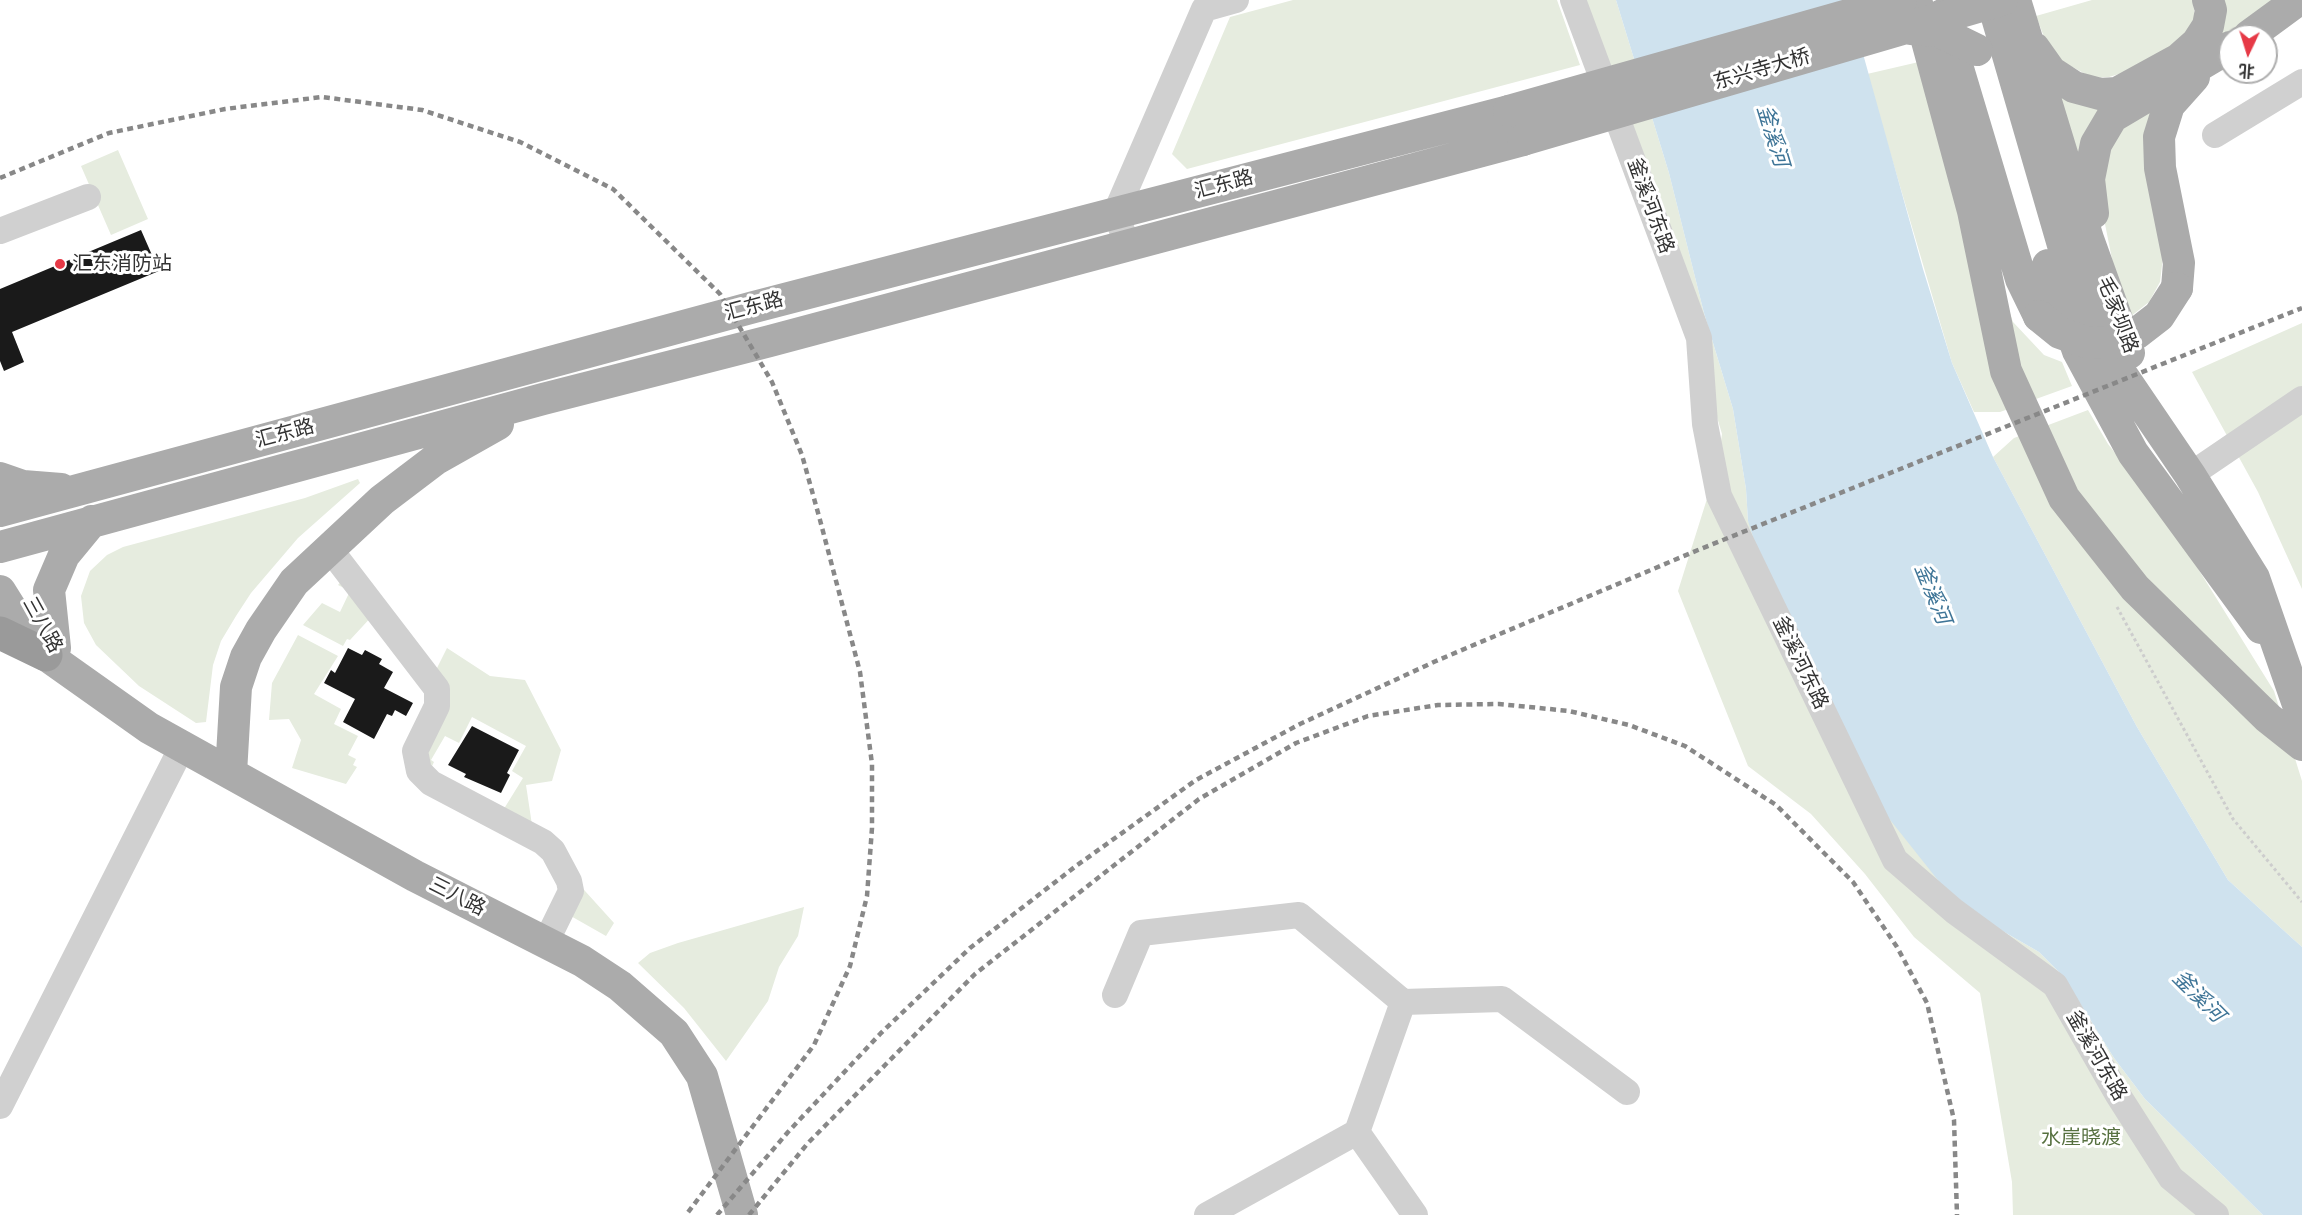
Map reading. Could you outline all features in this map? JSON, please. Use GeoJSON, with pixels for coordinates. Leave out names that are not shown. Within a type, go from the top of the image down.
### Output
{"type":"FeatureCollection","features":[{"type":"Feature","properties":{"kind":"highway"},"geometry":{"type":"LineString","coordinates":[[0,633],[55,658]]}},
{"type":"Feature","properties":{"kind":"main road"},"geometry":{"type":"LineString","coordinates":[[1916,0],[1973,211],[2006,370],[2064,498],[2135,588],[2268,718],[2302,745]]}},
{"type":"Feature","properties":{"kind":"main road"},"geometry":{"type":"LineString","coordinates":[[1938,0],[2020,279],[2039,316],[2060,333],[2085,342],[2113,343],[2137,333],[2159,316],[2177,288],[2179,263],[2160,168],[2159,137],[2169,105],[2218,55]]}},
{"type":"Feature","properties":{"kind":"main road"},"geometry":{"type":"LineString","coordinates":[[1992,0],[2070,269],[2115,347]]}},
{"type":"Feature","properties":{"kind":"main road","name":"东兴寺大桥"},"geometry":{"type":"LineString","coordinates":[[1509,111],[1901,7],[2002,0]]}},
{"type":"Feature","properties":{"kind":"main road","name":"毛家坝路"},"geometry":{"type":"LineString","coordinates":[[2016,0],[2088,239],[2115,347],[2254,578],[2295,674]]}},
{"type":"Feature","properties":{"kind":"main road"},"geometry":{"type":"LineString","coordinates":[[2026,34],[2041,59],[2059,77],[2074,87],[2100,94],[2117,93],[2179,59],[2197,44],[2208,26],[2211,10],[2208,0]]}},
{"type":"Feature","properties":{"kind":"main road"},"geometry":{"type":"LineString","coordinates":[[2265,24],[2298,0]]}},
{"type":"Feature","properties":{"kind":"main road"},"geometry":{"type":"LineString","coordinates":[[1901,7],[1938,31],[1977,50],[2001,82],[2051,274],[2079,351],[2133,453],[2295,674]]}},
{"type":"Feature","properties":{"kind":"main road","name":"东兴寺大桥"},"geometry":{"type":"LineString","coordinates":[[1523,140],[1901,7]]}},
{"type":"Feature","properties":{"kind":"main road"},"geometry":{"type":"LineString","coordinates":[[2115,347],[2089,179],[2096,144],[2112,117],[2218,54]]}},
{"type":"Feature","properties":{"kind":"main road","name":"汇东路"},"geometry":{"type":"LineString","coordinates":[[0,511],[1116,212],[1509,111]]}},
{"type":"Feature","properties":{"kind":"main road","name":"汇东路"},"geometry":{"type":"LineString","coordinates":[[543,399],[770,341],[1523,140]]}},
{"type":"Feature","properties":{"kind":"main road","name":"毛家坝路"},"geometry":{"type":"LineString","coordinates":[[2115,347],[2202,467],[2264,565],[2295,674],[2302,716]]}},
{"type":"Feature","properties":{"kind":"main road"},"geometry":{"type":"LineString","coordinates":[[0,549],[92,521],[543,399]]}},
{"type":"Feature","properties":{"kind":"main road"},"geometry":{"type":"LineString","coordinates":[[231,773],[236,687],[246,657],[261,630],[294,582],[382,500],[436,459],[543,399]]}},
{"type":"Feature","properties":{"kind":"main road"},"geometry":{"type":"LineString","coordinates":[[0,478],[23,486],[76,490]]}},
{"type":"Feature","properties":{"kind":"main road"},"geometry":{"type":"LineString","coordinates":[[55,658],[49,590],[64,555],[92,521]]}},
{"type":"Feature","properties":{"kind":"main road","name":"三八路"},"geometry":{"type":"LineString","coordinates":[[0,549],[55,658]]}},
{"type":"Feature","properties":{"kind":"main road","name":"三八路"},"geometry":{"type":"LineString","coordinates":[[0,591],[30,639],[102,698],[182,747],[415,876],[582,961],[620,986],[674,1033],[702,1076],[742,1215]]}},
{"type":"Feature","properties":{"kind":"street"},"geometry":{"type":"LineString","coordinates":[[1127,246],[1116,212],[1196,4],[1236,0]]}},
{"type":"Feature","properties":{"kind":"street","name":"釜溪河东路"},"geometry":{"type":"LineString","coordinates":[[1573,0],[1699,338],[1705,424],[1719,496],[1895,860],[1954,911],[2055,985],[2118,1095],[2171,1178],[2216,1215]]}},
{"type":"Feature","properties":{"kind":"street"},"geometry":{"type":"LineString","coordinates":[[2215,135],[2302,82]]}},
{"type":"Feature","properties":{"kind":"street"},"geometry":{"type":"LineString","coordinates":[[0,231],[88,197]]}},
{"type":"Feature","properties":{"kind":"street"},"geometry":{"type":"LineString","coordinates":[[2202,467],[2302,399]]}},
{"type":"Feature","properties":{"kind":"street"},"geometry":{"type":"LineString","coordinates":[[329,548],[437,689],[437,706],[415,751],[419,771],[431,783],[543,842],[555,855],[569,881],[571,891],[546,942]]}},
{"type":"Feature","properties":{"kind":"street"},"geometry":{"type":"LineString","coordinates":[[0,1106],[182,747]]}},
{"type":"Feature","properties":{"kind":"street"},"geometry":{"type":"LineString","coordinates":[[1114,995],[1141,933],[1299,915],[1403,1002],[1502,999],[1627,1092]]}},
{"type":"Feature","properties":{"kind":"street"},"geometry":{"type":"LineString","coordinates":[[1207,1215],[1357,1132],[1403,1002]]}},
{"type":"Feature","properties":{"kind":"street"},"geometry":{"type":"LineString","coordinates":[[1357,1132],[1415,1215]]}},
{"type":"Feature","properties":{"kind":"green space"},"geometry":{"type":"Polygon","coordinates":[[[1293,0],[1557,0],[1580,65],[1187,169],[1172,154],[1230,17],[1293,0]]]}},
{"type":"Feature","properties":{"kind":"green space","name":"水崖晓渡"},"geometry":{"type":"Polygon","coordinates":[[[1582,0],[1616,0],[1669,173],[1704,313],[1733,409],[1746,489],[1748,521],[1973,914],[2039,952],[2063,976],[2114,1058],[2145,1099],[2263,1215],[2013,1215],[2012,1182],[1980,993],[1914,937],[1865,874],[1811,814],[1748,766],[1678,591],[1717,467],[1722,434],[1634,137],[1582,0]]]}},
{"type":"Feature","properties":{"kind":"green space"},"geometry":{"type":"Polygon","coordinates":[[[2092,0],[2193,0],[2195,19],[2191,34],[2129,71],[2109,77],[2093,78],[2061,61],[2046,42],[2036,16],[2092,0]]]}},
{"type":"Feature","properties":{"kind":"green space"},"geometry":{"type":"Polygon","coordinates":[[[2220,0],[2280,0],[2247,24],[2218,24],[2218,45],[2205,54],[2220,0]]]}},
{"type":"Feature","properties":{"kind":"green space"},"geometry":{"type":"Polygon","coordinates":[[[1923,61],[2013,322],[2044,355],[2062,362],[2072,386],[2000,412],[1974,412],[1952,363],[1867,74],[1923,61]]]}},
{"type":"Feature","properties":{"kind":"green space"},"geometry":{"type":"Polygon","coordinates":[[[2049,81],[2115,101],[2079,173],[2049,81]]]}},
{"type":"Feature","properties":{"kind":"green space"},"geometry":{"type":"Polygon","coordinates":[[[2161,96],[2163,257],[2160,282],[2149,302],[2130,317],[2113,264],[2102,209],[2109,140],[2161,96]]]}},
{"type":"Feature","properties":{"kind":"green space"},"geometry":{"type":"Polygon","coordinates":[[[118,150],[148,219],[111,235],[81,166],[118,150]]]}},
{"type":"Feature","properties":{"kind":"green space"},"geometry":{"type":"Polygon","coordinates":[[[2302,323],[2302,589],[2258,492],[2192,372],[2302,323]]]}},
{"type":"Feature","properties":{"kind":"green space"},"geometry":{"type":"Polygon","coordinates":[[[2088,410],[2108,444],[2169,522],[2274,691],[2302,781],[2302,947],[2228,880],[2137,727],[1993,457],[2014,438],[2088,410]]]}},
{"type":"Feature","properties":{"kind":"green space"},"geometry":{"type":"Polygon","coordinates":[[[358,479],[360,483],[298,538],[251,593],[236,616],[221,641],[213,665],[206,722],[196,723],[139,686],[96,645],[84,623],[81,596],[90,571],[107,555],[123,547],[305,498],[358,479]]]}},
{"type":"Feature","properties":{"kind":"green space"},"geometry":{"type":"Polygon","coordinates":[[[344,578],[374,614],[350,640],[347,639],[343,646],[303,625],[322,603],[340,612],[350,591],[338,585],[344,578]]]}},
{"type":"Feature","properties":{"kind":"green space"},"geometry":{"type":"Polygon","coordinates":[[[298,635],[338,656],[314,694],[341,709],[334,724],[358,736],[348,755],[356,759],[353,765],[357,767],[346,784],[292,768],[301,740],[289,719],[269,720],[272,683],[298,635]]]}},
{"type":"Feature","properties":{"kind":"green space"},"geometry":{"type":"Polygon","coordinates":[[[447,648],[490,676],[525,680],[561,750],[552,781],[526,785],[532,825],[502,812],[523,778],[512,771],[526,746],[472,717],[459,743],[445,736],[431,760],[434,762],[429,772],[425,746],[437,668],[447,648]]]}},
{"type":"Feature","properties":{"kind":"green space"},"geometry":{"type":"Polygon","coordinates":[[[576,881],[614,923],[606,936],[569,915],[576,881]]]}},
{"type":"Feature","properties":{"kind":"green space"},"geometry":{"type":"Polygon","coordinates":[[[804,907],[798,936],[779,967],[768,1001],[726,1061],[684,1008],[638,963],[650,953],[678,943],[804,907]]]}},
{"type":"Feature","properties":{"kind":"water","name":"釜溪河"},"geometry":{"type":"Polygon","coordinates":[[[1616,0],[1848,0],[1923,269],[1952,363],[1993,457],[2137,727],[2228,880],[2302,947],[2302,1215],[2263,1215],[2145,1099],[2114,1058],[2063,976],[2039,952],[1973,914],[1945,889],[1887,816],[1759,556],[1748,521],[1746,489],[1733,409],[1704,313],[1669,173],[1616,0]]]}},
{"type":"Feature","properties":{"kind":"building"},"geometry":{"type":"Polygon","coordinates":[[[141,230],[159,271],[12,332],[24,362],[4,371],[0,361],[0,289],[141,230]]]}},
{"type":"Feature","properties":{"kind":"building"},"geometry":{"type":"Polygon","coordinates":[[[348,648],[362,655],[365,650],[382,659],[379,664],[393,672],[384,688],[413,703],[406,716],[395,710],[392,716],[387,714],[374,739],[343,722],[355,699],[324,683],[331,670],[335,673],[348,648]]]}},
{"type":"Feature","properties":{"kind":"building"},"geometry":{"type":"Polygon","coordinates":[[[472,726],[519,750],[507,773],[510,775],[501,793],[464,777],[466,774],[448,765],[472,726]]]}},
{"type":"Feature","properties":{"kind":"railway"},"geometry":{"type":"LineString","coordinates":[[0,178],[109,133],[225,109],[322,97],[422,110],[520,142],[613,189],[720,294],[772,382],[802,455],[860,672],[872,764],[872,828],[867,896],[850,966],[814,1045],[686,1215]]}},
{"type":"Feature","properties":{"kind":"railway"},"geometry":{"type":"LineString","coordinates":[[717,1215],[788,1132],[881,1033],[970,948],[1076,866],[1196,780],[1300,724],[1436,661],[1698,550],[2302,308]]}},
{"type":"Feature","properties":{"kind":"railway"},"geometry":{"type":"LineString","coordinates":[[749,1215],[808,1143],[975,974],[1199,799],[1296,743],[1368,716],[1438,705],[1499,704],[1569,711],[1629,725],[1685,746],[1776,805],[1853,882],[1897,947],[1927,1003],[1954,1120],[1957,1215]]}},
{"type":"Feature","properties":{"kind":"place","name":"汇东消防站"},"geometry":{"type":"Point","coordinates":[60,264]}}]}
